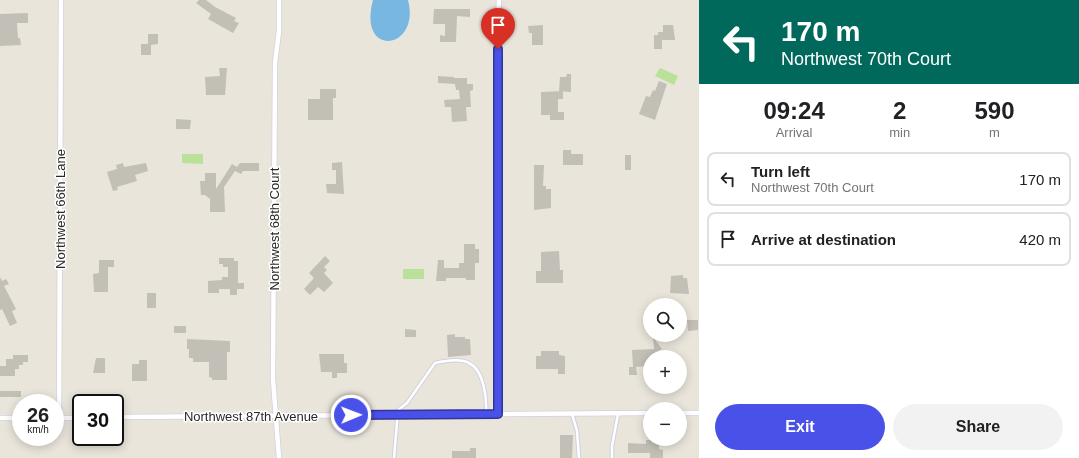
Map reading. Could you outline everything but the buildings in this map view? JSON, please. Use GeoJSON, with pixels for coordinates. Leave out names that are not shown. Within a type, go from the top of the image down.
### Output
{"type":"FeatureCollection","features":[{"type":"Feature","properties":{"kind":"street","name":"Northwest 66th Lane"},"geometry":{"type":"LineString","coordinates":[[57,394],[61,0]]}},
{"type":"Feature","properties":{"kind":"street","name":"Northwest 68th Court"},"geometry":{"type":"LineString","coordinates":[[279,0],[279,31],[275,63],[273,379],[279,458]]}},
{"type":"Feature","properties":{"kind":"street"},"geometry":{"type":"LineString","coordinates":[[498,414],[499,0]]}},
{"type":"Feature","properties":{"kind":"street","name":"Northwest 87th Avenue"},"geometry":{"type":"LineString","coordinates":[[124,417],[643,413]]}},
{"type":"Feature","properties":{"kind":"street"},"geometry":{"type":"LineString","coordinates":[[687,413],[699,413]]}},
{"type":"Feature","properties":{"kind":"street"},"geometry":{"type":"LineString","coordinates":[[0,418],[12,418]]}},
{"type":"Feature","properties":{"kind":"lane"},"geometry":{"type":"LineString","coordinates":[[394,458],[396,415],[398,410],[407,403],[435,363],[457,361],[469,363],[477,371],[486,393],[486,414]]}},
{"type":"Feature","properties":{"kind":"lane"},"geometry":{"type":"LineString","coordinates":[[572,413],[577,431],[579,458]]}},
{"type":"Feature","properties":{"kind":"lane"},"geometry":{"type":"LineString","coordinates":[[612,458],[612,446],[618,413]]}},
{"type":"Feature","properties":{"kind":"green space"},"geometry":{"type":"Polygon","coordinates":[[[660,68],[678,76],[674,85],[655,76],[660,68]]]}},
{"type":"Feature","properties":{"kind":"green space"},"geometry":{"type":"Polygon","coordinates":[[[182,154],[203,154],[203,164],[182,163],[182,154]]]}},
{"type":"Feature","properties":{"kind":"green space"},"geometry":{"type":"Polygon","coordinates":[[[403,269],[424,269],[424,279],[403,279],[403,269]]]}},
{"type":"Feature","properties":{"kind":"water"},"geometry":{"type":"Polygon","coordinates":[[[373,0],[408,0],[410,17],[406,29],[398,38],[389,41],[380,39],[374,32],[370,19],[373,0]]]}},
{"type":"Feature","properties":{"kind":"route"},"geometry":{"type":"LineString","coordinates":[[351,415],[498,414],[498,49]]}}]}
